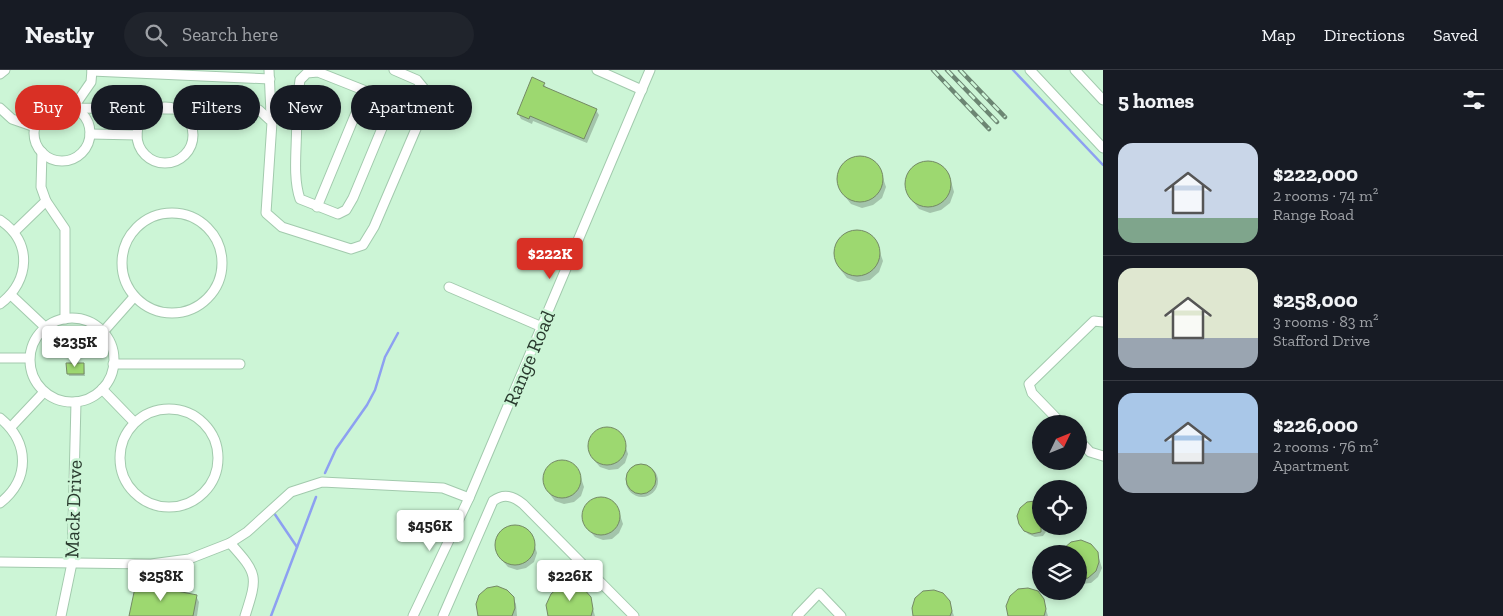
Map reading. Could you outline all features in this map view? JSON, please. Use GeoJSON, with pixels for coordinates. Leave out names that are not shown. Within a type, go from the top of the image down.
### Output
{"type":"FeatureCollection","features":[{"type":"Feature","properties":{"kind":"street"},"geometry":{"type":"LineString","coordinates":[[0,74],[5,70]]}},
{"type":"Feature","properties":{"kind":"street"},"geometry":{"type":"LineString","coordinates":[[81,96],[91,82],[92,70],[270,74]]}},
{"type":"Feature","properties":{"kind":"street"},"geometry":{"type":"LineString","coordinates":[[271,130],[266,213],[282,226],[351,249],[362,245],[374,226],[427,103],[426,90],[416,80],[394,70]]}},
{"type":"Feature","properties":{"kind":"street"},"geometry":{"type":"LineString","coordinates":[[598,70],[642,90]]}},
{"type":"Feature","properties":{"kind":"street","name":"Range Road"},"geometry":{"type":"LineString","coordinates":[[413,616],[469,498],[650,70]]}},
{"type":"Feature","properties":{"kind":"street"},"geometry":{"type":"LineString","coordinates":[[1030,70],[1103,148]]}},
{"type":"Feature","properties":{"kind":"street"},"geometry":{"type":"LineString","coordinates":[[1075,70],[1103,100]]}},
{"type":"Feature","properties":{"kind":"street"},"geometry":{"type":"LineString","coordinates":[[299,85],[300,80],[307,73],[318,72],[351,86]]}},
{"type":"Feature","properties":{"kind":"street"},"geometry":{"type":"LineString","coordinates":[[0,108],[15,120]]}},
{"type":"Feature","properties":{"kind":"street"},"geometry":{"type":"LineString","coordinates":[[81,108],[259,110],[270,120]]}},
{"type":"Feature","properties":{"kind":"street"},"geometry":{"type":"LineString","coordinates":[[165,108],[180,112],[190,125],[192,141],[184,155],[170,163],[154,161],[141,150],[137,134],[140,124],[146,115],[155,110],[165,108]]}},
{"type":"Feature","properties":{"kind":"street"},"geometry":{"type":"LineString","coordinates":[[35,130],[36,143],[42,152],[56,160],[72,159],[85,149],[90,134],[85,118],[81,115]]}},
{"type":"Feature","properties":{"kind":"street"},"geometry":{"type":"LineString","coordinates":[[317,207],[351,123]]}},
{"type":"Feature","properties":{"kind":"street"},"geometry":{"type":"LineString","coordinates":[[298,130],[296,189],[300,199],[338,214],[346,210],[381,130]]}},
{"type":"Feature","properties":{"kind":"street"},"geometry":{"type":"LineString","coordinates":[[90,134],[137,134]]}},
{"type":"Feature","properties":{"kind":"street"},"geometry":{"type":"LineString","coordinates":[[42,152],[41,187],[46,201],[65,230],[65,319]]}},
{"type":"Feature","properties":{"kind":"street"},"geometry":{"type":"LineString","coordinates":[[14,232],[46,201]]}},
{"type":"Feature","properties":{"kind":"street"},"geometry":{"type":"LineString","coordinates":[[168,212],[186,214],[202,222],[212,232],[219,245],[222,260],[219,283],[207,300],[186,312],[162,313],[144,306],[134,297],[127,287],[122,271],[123,247],[134,228],[150,217],[168,212]]}},
{"type":"Feature","properties":{"kind":"street"},"geometry":{"type":"LineString","coordinates":[[0,220],[14,232],[22,250],[24,266],[19,284],[11,295],[0,304]]}},
{"type":"Feature","properties":{"kind":"street"},"geometry":{"type":"LineString","coordinates":[[449,287],[542,327]]}},
{"type":"Feature","properties":{"kind":"street"},"geometry":{"type":"LineString","coordinates":[[11,295],[45,327]]}},
{"type":"Feature","properties":{"kind":"street"},"geometry":{"type":"LineString","coordinates":[[102,332],[134,297]]}},
{"type":"Feature","properties":{"kind":"street"},"geometry":{"type":"LineString","coordinates":[[75,318],[91,323],[102,332],[112,350],[114,364],[110,376],[102,389],[90,398],[76,402],[57,399],[44,392],[31,372],[30,358],[35,338],[45,327],[65,319],[75,318]]}},
{"type":"Feature","properties":{"kind":"street"},"geometry":{"type":"LineString","coordinates":[[1053,415],[1032,393],[1029,384],[1094,321],[1103,322]]}},
{"type":"Feature","properties":{"kind":"street"},"geometry":{"type":"LineString","coordinates":[[0,358],[30,358]]}},
{"type":"Feature","properties":{"kind":"street"},"geometry":{"type":"LineString","coordinates":[[114,364],[240,364]]}},
{"type":"Feature","properties":{"kind":"street"},"geometry":{"type":"LineString","coordinates":[[102,389],[134,422]]}},
{"type":"Feature","properties":{"kind":"street"},"geometry":{"type":"LineString","coordinates":[[11,427],[44,392]]}},
{"type":"Feature","properties":{"kind":"street","name":"Mack Drive"},"geometry":{"type":"LineString","coordinates":[[61,616],[72,563],[76,402]]}},
{"type":"Feature","properties":{"kind":"street"},"geometry":{"type":"LineString","coordinates":[[166,409],[184,411],[199,419],[213,434],[218,448],[219,463],[214,480],[201,497],[186,506],[172,508],[153,506],[139,498],[128,486],[120,470],[120,450],[124,436],[134,422],[148,413],[166,409]]}},
{"type":"Feature","properties":{"kind":"street"},"geometry":{"type":"LineString","coordinates":[[0,418],[11,427],[20,443],[24,464],[17,485],[0,503]]}},
{"type":"Feature","properties":{"kind":"street"},"geometry":{"type":"LineString","coordinates":[[1088,450],[1103,456]]}},
{"type":"Feature","properties":{"kind":"street"},"geometry":{"type":"LineString","coordinates":[[0,562],[169,562],[198,556],[230,543],[247,532],[291,492],[322,482],[443,488],[469,498]]}},
{"type":"Feature","properties":{"kind":"street"},"geometry":{"type":"LineString","coordinates":[[443,616],[493,501],[500,496],[508,496],[523,504],[634,616]]}},
{"type":"Feature","properties":{"kind":"street"},"geometry":{"type":"LineString","coordinates":[[230,543],[248,563],[254,576],[255,588],[245,616]]}},
{"type":"Feature","properties":{"kind":"street"},"geometry":{"type":"LineString","coordinates":[[797,616],[819,593],[841,616]]}},
{"type":"Feature","properties":{"kind":"building"},"geometry":{"type":"Polygon","coordinates":[[[532,77],[545,83],[543,86],[597,109],[584,139],[530,116],[529,119],[517,114],[532,77]]]}},
{"type":"Feature","properties":{"kind":"building"},"geometry":{"type":"Polygon","coordinates":[[[865,156],[877,162],[882,170],[882,188],[877,196],[869,201],[855,202],[843,196],[838,188],[837,174],[843,162],[851,157],[865,156]]]}},
{"type":"Feature","properties":{"kind":"building"},"geometry":{"type":"Polygon","coordinates":[[[933,161],[945,167],[950,175],[950,193],[945,201],[937,206],[923,207],[911,201],[906,193],[905,179],[911,167],[919,162],[933,161]]]}},
{"type":"Feature","properties":{"kind":"building"},"geometry":{"type":"Polygon","coordinates":[[[862,230],[874,236],[879,244],[879,262],[874,270],[866,275],[852,276],[840,270],[835,262],[834,248],[840,236],[848,231],[862,230]]]}},
{"type":"Feature","properties":{"kind":"building"},"geometry":{"type":"Polygon","coordinates":[[[66,363],[84,363],[84,374],[67,374],[66,363]]]}},
{"type":"Feature","properties":{"kind":"building"},"geometry":{"type":"Polygon","coordinates":[[[607,427],[620,433],[626,446],[620,459],[607,465],[594,459],[588,446],[594,433],[607,427]]]}},
{"type":"Feature","properties":{"kind":"building"},"geometry":{"type":"Polygon","coordinates":[[[562,460],[576,465],[581,479],[576,493],[562,498],[548,493],[543,479],[548,465],[562,460]]]}},
{"type":"Feature","properties":{"kind":"building"},"geometry":{"type":"Polygon","coordinates":[[[641,464],[652,468],[656,479],[652,490],[641,494],[630,490],[626,479],[630,468],[641,464]]]}},
{"type":"Feature","properties":{"kind":"building"},"geometry":{"type":"Polygon","coordinates":[[[601,497],[614,503],[620,516],[614,529],[601,535],[588,529],[582,516],[588,503],[601,497]]]}},
{"type":"Feature","properties":{"kind":"building"},"geometry":{"type":"Polygon","coordinates":[[[1032,501],[1032,534],[1024,531],[1019,524],[1017,516],[1020,508],[1027,502],[1032,501]]]}},
{"type":"Feature","properties":{"kind":"building"},"geometry":{"type":"Polygon","coordinates":[[[515,525],[529,531],[535,545],[529,559],[515,565],[501,559],[495,545],[501,531],[515,525]]]}},
{"type":"Feature","properties":{"kind":"building"},"geometry":{"type":"Polygon","coordinates":[[[1081,540],[1091,544],[1098,552],[1099,562],[1096,571],[1088,578],[1087,545],[1068,545],[1071,542],[1081,540]]]}},
{"type":"Feature","properties":{"kind":"building"},"geometry":{"type":"Polygon","coordinates":[[[136,583],[197,595],[193,616],[129,616],[136,583]]]}},
{"type":"Feature","properties":{"kind":"building"},"geometry":{"type":"Polygon","coordinates":[[[572,584],[583,588],[591,597],[593,609],[591,616],[548,616],[546,605],[551,594],[560,586],[572,584]]]}},
{"type":"Feature","properties":{"kind":"building"},"geometry":{"type":"Polygon","coordinates":[[[497,586],[507,590],[514,597],[515,608],[512,616],[478,616],[476,604],[479,595],[487,588],[497,586]]]}},
{"type":"Feature","properties":{"kind":"building"},"geometry":{"type":"Polygon","coordinates":[[[1018,589],[1032,589],[1032,600],[1044,600],[1046,609],[1044,616],[1008,616],[1006,606],[1010,596],[1018,589]]]}},
{"type":"Feature","properties":{"kind":"building"},"geometry":{"type":"Polygon","coordinates":[[[934,590],[943,593],[950,601],[952,611],[950,616],[913,616],[912,608],[915,598],[923,591],[934,590]]]}},
{"type":"Feature","properties":{"kind":"waterway"},"geometry":{"type":"LineString","coordinates":[[1013,70],[1103,165]]}},
{"type":"Feature","properties":{"kind":"waterway"},"geometry":{"type":"LineString","coordinates":[[325,473],[336,449],[367,405],[375,390],[385,357],[398,333]]}},
{"type":"Feature","properties":{"kind":"waterway"},"geometry":{"type":"LineString","coordinates":[[271,616],[316,497]]}},
{"type":"Feature","properties":{"kind":"waterway"},"geometry":{"type":"LineString","coordinates":[[274,513],[297,547]]}},
{"type":"Feature","properties":{"kind":"railway"},"geometry":{"type":"LineString","coordinates":[[933,70],[989,129]]}},
{"type":"Feature","properties":{"kind":"railway"},"geometry":{"type":"LineString","coordinates":[[947,70],[997,122]]}},
{"type":"Feature","properties":{"kind":"railway"},"geometry":{"type":"LineString","coordinates":[[960,70],[1005,117]]}}]}
